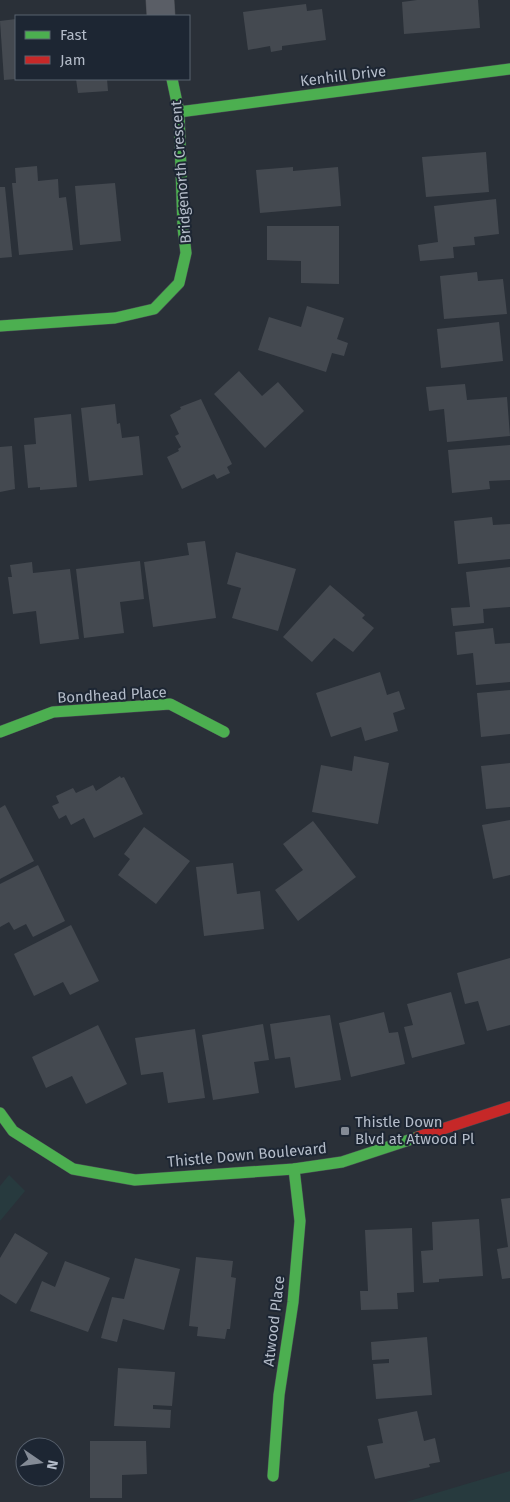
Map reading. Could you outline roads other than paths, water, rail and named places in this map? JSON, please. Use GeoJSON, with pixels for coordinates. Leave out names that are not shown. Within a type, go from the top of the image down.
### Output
{"type":"FeatureCollection","features":[{"type":"Feature","properties":{"kind":"street"},"geometry":{"type":"LineString","coordinates":[[160,0],[161,15]]}},
{"type":"Feature","properties":{"kind":"street","name":"Kenhill Drive"},"geometry":{"type":"LineString","coordinates":[[179,112],[510,69]]}},
{"type":"Feature","properties":{"kind":"street","name":"Bridgenorth Crescent"},"geometry":{"type":"LineString","coordinates":[[0,326],[115,318],[154,309],[179,283],[186,252],[183,228],[179,112],[172,80]]}},
{"type":"Feature","properties":{"kind":"street","name":"Bondhead Place"},"geometry":{"type":"LineString","coordinates":[[0,732],[53,712],[170,704],[224,732]]}},
{"type":"Feature","properties":{"kind":"street","name":"Thistle Down Boulevard"},"geometry":{"type":"LineString","coordinates":[[0,1113],[13,1131],[73,1168],[99,1175],[135,1180],[294,1169],[342,1162],[510,1107]]}},
{"type":"Feature","properties":{"kind":"street","name":"Atwood Place"},"geometry":{"type":"LineString","coordinates":[[273,1476],[279,1395],[293,1302],[300,1221],[294,1169]]}},
{"type":"Feature","properties":{"kind":"place","name":"Thistle Down Blvd at Atwood Pl"},"geometry":{"type":"Point","coordinates":[345,1131]}}]}
